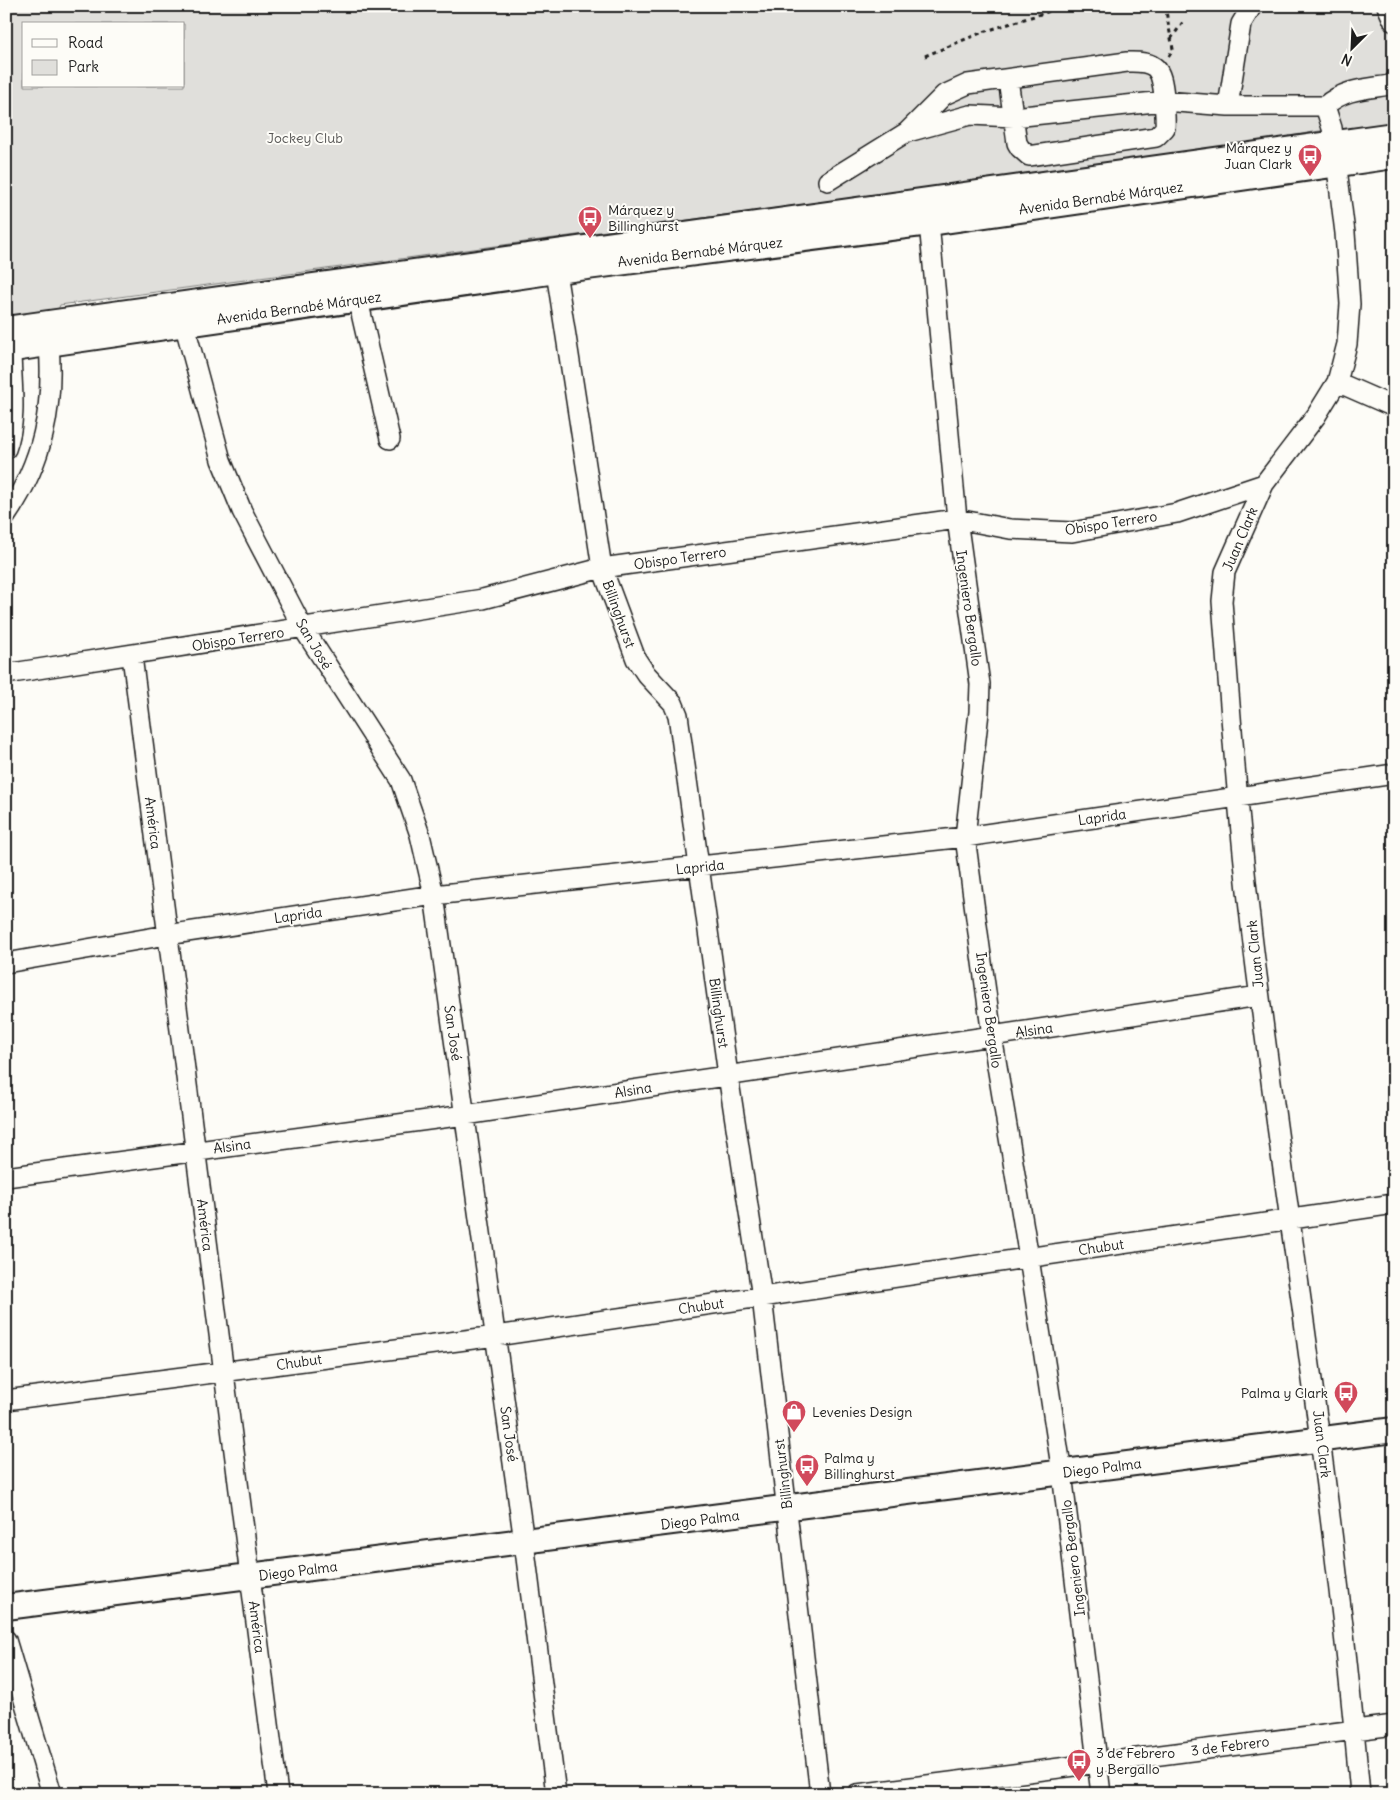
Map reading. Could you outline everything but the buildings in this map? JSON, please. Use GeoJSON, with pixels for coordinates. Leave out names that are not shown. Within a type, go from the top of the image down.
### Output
{"type":"FeatureCollection","features":[{"type":"Feature","properties":{"kind":"main road","name":"Avenida Bernabé Márquez"},"geometry":{"type":"LineString","coordinates":[[8,343],[49,344],[184,323],[358,300],[555,262],[929,223],[1335,154],[1394,135]]}},
{"type":"Feature","properties":{"kind":"main road","name":"Avenida Bernabé Márquez"},"geometry":{"type":"LineString","coordinates":[[8,343],[555,262],[1335,154],[1394,156]]}},
{"type":"Feature","properties":{"kind":"main road","name":"Diego Palma"},"geometry":{"type":"LineString","coordinates":[[6,1607],[1394,1430]]}},
{"type":"Feature","properties":{"kind":"street"},"geometry":{"type":"LineString","coordinates":[[1228,106],[1240,24],[1252,6]]}},
{"type":"Feature","properties":{"kind":"street"},"geometry":{"type":"LineString","coordinates":[[1387,6],[1394,22]]}},
{"type":"Feature","properties":{"kind":"street"},"geometry":{"type":"LineString","coordinates":[[828,181],[907,132],[944,95],[956,88],[1008,79],[1127,62],[1143,62],[1153,65],[1159,71],[1162,79],[1165,128],[1156,137],[1029,156],[1020,148],[1008,79]]}},
{"type":"Feature","properties":{"kind":"street"},"geometry":{"type":"LineString","coordinates":[[907,132],[970,115],[1014,117],[1164,101],[1228,106],[1325,106],[1346,92],[1390,85],[1394,82]]}},
{"type":"Feature","properties":{"kind":"street","name":"Juan Clark"},"geometry":{"type":"LineString","coordinates":[[1325,106],[1332,128],[1345,233],[1350,304],[1347,344],[1338,382],[1316,416],[1264,484],[1225,572],[1222,601],[1237,798],[1259,996],[1322,1440],[1355,1730],[1360,1794]]}},
{"type":"Feature","properties":{"kind":"street","name":"Ingeniero Bergallo"},"geometry":{"type":"LineString","coordinates":[[929,223],[958,520],[980,684],[979,712],[965,838],[992,1036],[1062,1473],[1101,1794]]}},
{"type":"Feature","properties":{"kind":"street","name":"Billinghurst"},"geometry":{"type":"LineString","coordinates":[[555,262],[602,568],[636,659],[646,674],[673,703],[678,715],[728,1075],[762,1297],[820,1794]]}},
{"type":"Feature","properties":{"kind":"street"},"geometry":{"type":"LineString","coordinates":[[358,300],[390,439]]}},
{"type":"Feature","properties":{"kind":"street","name":"San José"},"geometry":{"type":"LineString","coordinates":[[184,323],[221,460],[242,511],[304,628],[401,780],[420,835],[434,895],[524,1542],[556,1794]]}},
{"type":"Feature","properties":{"kind":"street"},"geometry":{"type":"LineString","coordinates":[[6,449],[12,430],[13,413],[8,343]]}},
{"type":"Feature","properties":{"kind":"street"},"geometry":{"type":"LineString","coordinates":[[6,516],[31,471],[49,412],[51,373],[49,344]]}},
{"type":"Feature","properties":{"kind":"street"},"geometry":{"type":"LineString","coordinates":[[1338,382],[1394,407]]}},
{"type":"Feature","properties":{"kind":"street","name":"Obispo Terrero"},"geometry":{"type":"LineString","coordinates":[[6,674],[132,656],[483,599],[602,568],[958,520],[1010,530],[1072,532],[1177,513],[1264,484]]}},
{"type":"Feature","properties":{"kind":"street","name":"América"},"geometry":{"type":"LineString","coordinates":[[132,656],[278,1794]]}},
{"type":"Feature","properties":{"kind":"street","name":"Laprida"},"geometry":{"type":"LineString","coordinates":[[6,964],[167,934],[434,895],[965,838],[1394,774]]}},
{"type":"Feature","properties":{"kind":"street","name":"Alsina"},"geometry":{"type":"LineString","coordinates":[[6,1177],[465,1115],[1259,996]]}},
{"type":"Feature","properties":{"kind":"street","name":"Chubut"},"geometry":{"type":"LineString","coordinates":[[6,1400],[496,1336],[1394,1204]]}},
{"type":"Feature","properties":{"kind":"street"},"geometry":{"type":"LineString","coordinates":[[6,1640],[52,1794]]}},
{"type":"Feature","properties":{"kind":"street","name":"3 de Febrero"},"geometry":{"type":"LineString","coordinates":[[858,1794],[1394,1726]]}},
{"type":"Feature","properties":{"kind":"path"},"geometry":{"type":"LineString","coordinates":[[925,56],[983,32],[1066,6]]}},
{"type":"Feature","properties":{"kind":"path"},"geometry":{"type":"LineString","coordinates":[[1159,71],[1172,52],[1165,6]]}},
{"type":"Feature","properties":{"kind":"path"},"geometry":{"type":"LineString","coordinates":[[1171,39],[1183,22]]}},
{"type":"Feature","properties":{"kind":"green space","name":"Jockey Club"},"geometry":{"type":"Polygon","coordinates":[[[6,6],[1394,6],[1394,128],[1332,129],[1289,136],[1291,143],[1227,147],[60,305],[58,310],[6,322],[6,6]]]}},
{"type":"Feature","properties":{"kind":"place","name":"Márquez y Juan Clark"},"geometry":{"type":"Point","coordinates":[1310,177]}},
{"type":"Feature","properties":{"kind":"place","name":"Márquez y Billinghurst"},"geometry":{"type":"Point","coordinates":[590,239]}},
{"type":"Feature","properties":{"kind":"place","name":"Palma y Clark"},"geometry":{"type":"Point","coordinates":[1346,1414]}},
{"type":"Feature","properties":{"kind":"place","name":"Levenies Design"},"geometry":{"type":"Point","coordinates":[794,1433]}},
{"type":"Feature","properties":{"kind":"place","name":"Palma y Billinghurst"},"geometry":{"type":"Point","coordinates":[807,1487]}},
{"type":"Feature","properties":{"kind":"place","name":"3 de Febrero y Bergallo"},"geometry":{"type":"Point","coordinates":[1079,1782]}}]}
